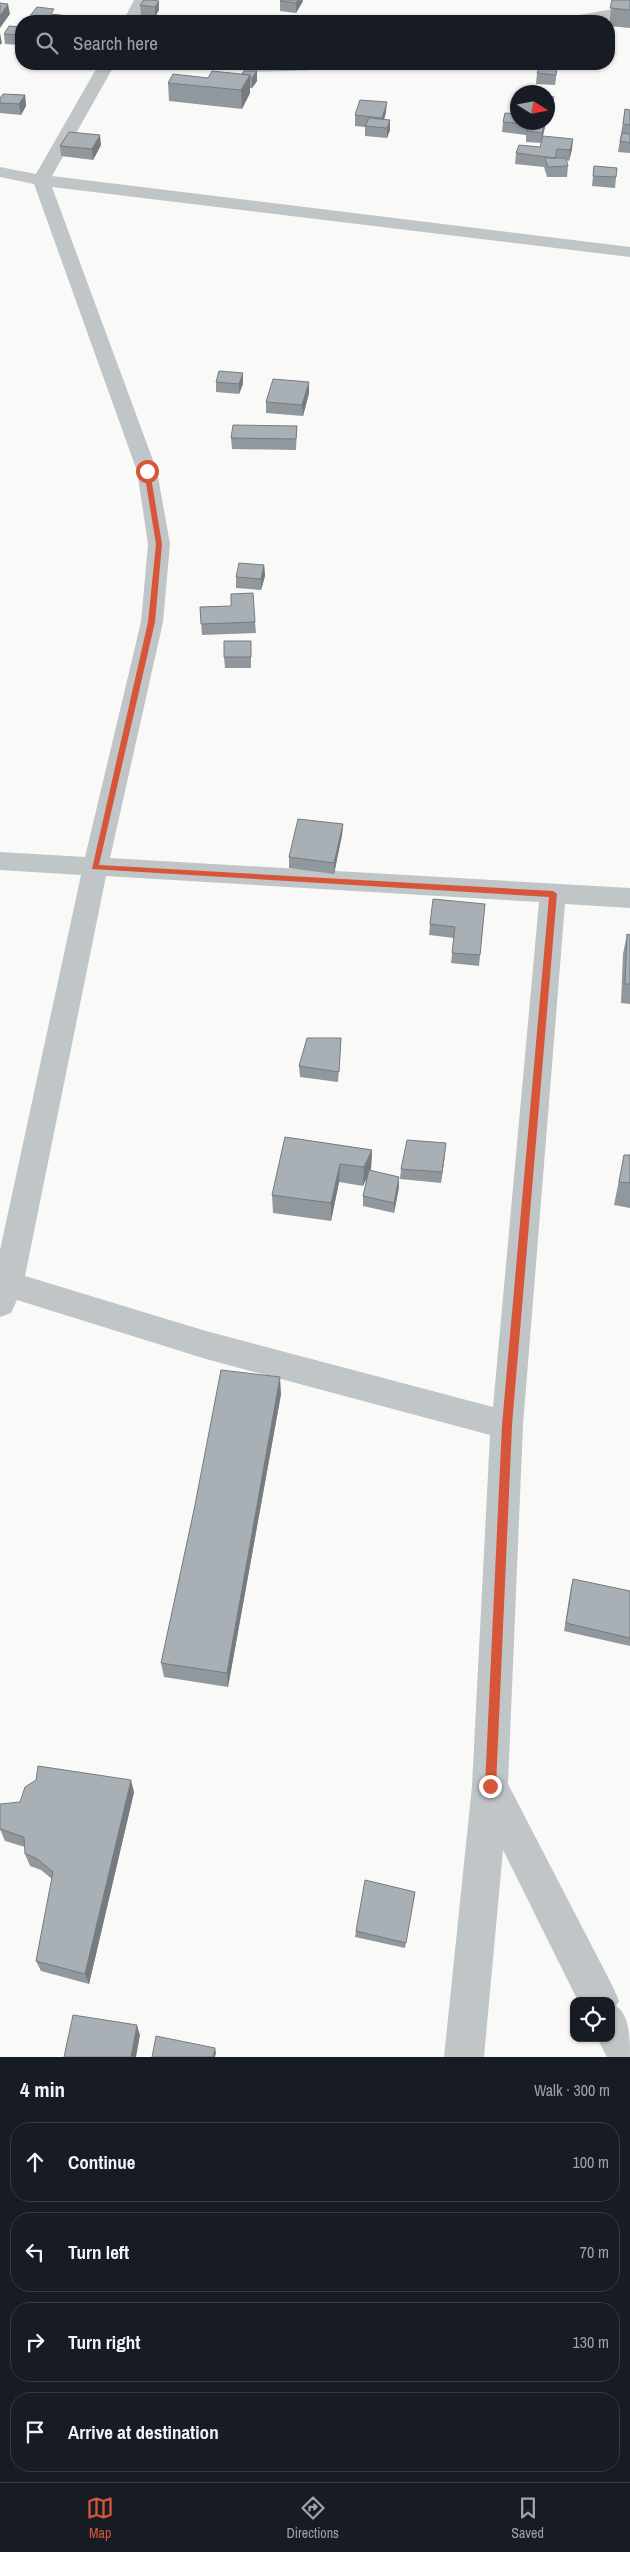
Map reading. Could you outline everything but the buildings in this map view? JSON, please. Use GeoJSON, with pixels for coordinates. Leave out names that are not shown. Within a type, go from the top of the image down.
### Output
{"type":"FeatureCollection","features":[{"type":"Feature","properties":{"kind":"street"},"geometry":{"type":"LineString","coordinates":[[134,15],[142,0]]}},
{"type":"Feature","properties":{"kind":"street"},"geometry":{"type":"LineString","coordinates":[[607,15],[630,11]]}},
{"type":"Feature","properties":{"kind":"street"},"geometry":{"type":"LineString","coordinates":[[104,70],[41,180],[147,471],[159,544],[152,622],[95,867],[4,1294],[206,1345],[507,1425]]}},
{"type":"Feature","properties":{"kind":"street"},"geometry":{"type":"LineString","coordinates":[[0,172],[41,180],[630,252]]}},
{"type":"Feature","properties":{"kind":"street"},"geometry":{"type":"LineString","coordinates":[[0,861],[630,898]]}},
{"type":"Feature","properties":{"kind":"street"},"geometry":{"type":"LineString","coordinates":[[464,2057],[490,1786],[507,1425],[553,894]]}},
{"type":"Feature","properties":{"kind":"street"},"geometry":{"type":"LineString","coordinates":[[490,1786],[597,1997]]}},
{"type":"Feature","properties":{"kind":"street"},"geometry":{"type":"LineString","coordinates":[[615,2032],[628,2057]]}},
{"type":"Feature","properties":{"kind":"route"},"geometry":{"type":"LineString","coordinates":[[147,471],[159,544],[152,622],[95,867],[553,894],[507,1425],[490,1786]]}}]}
